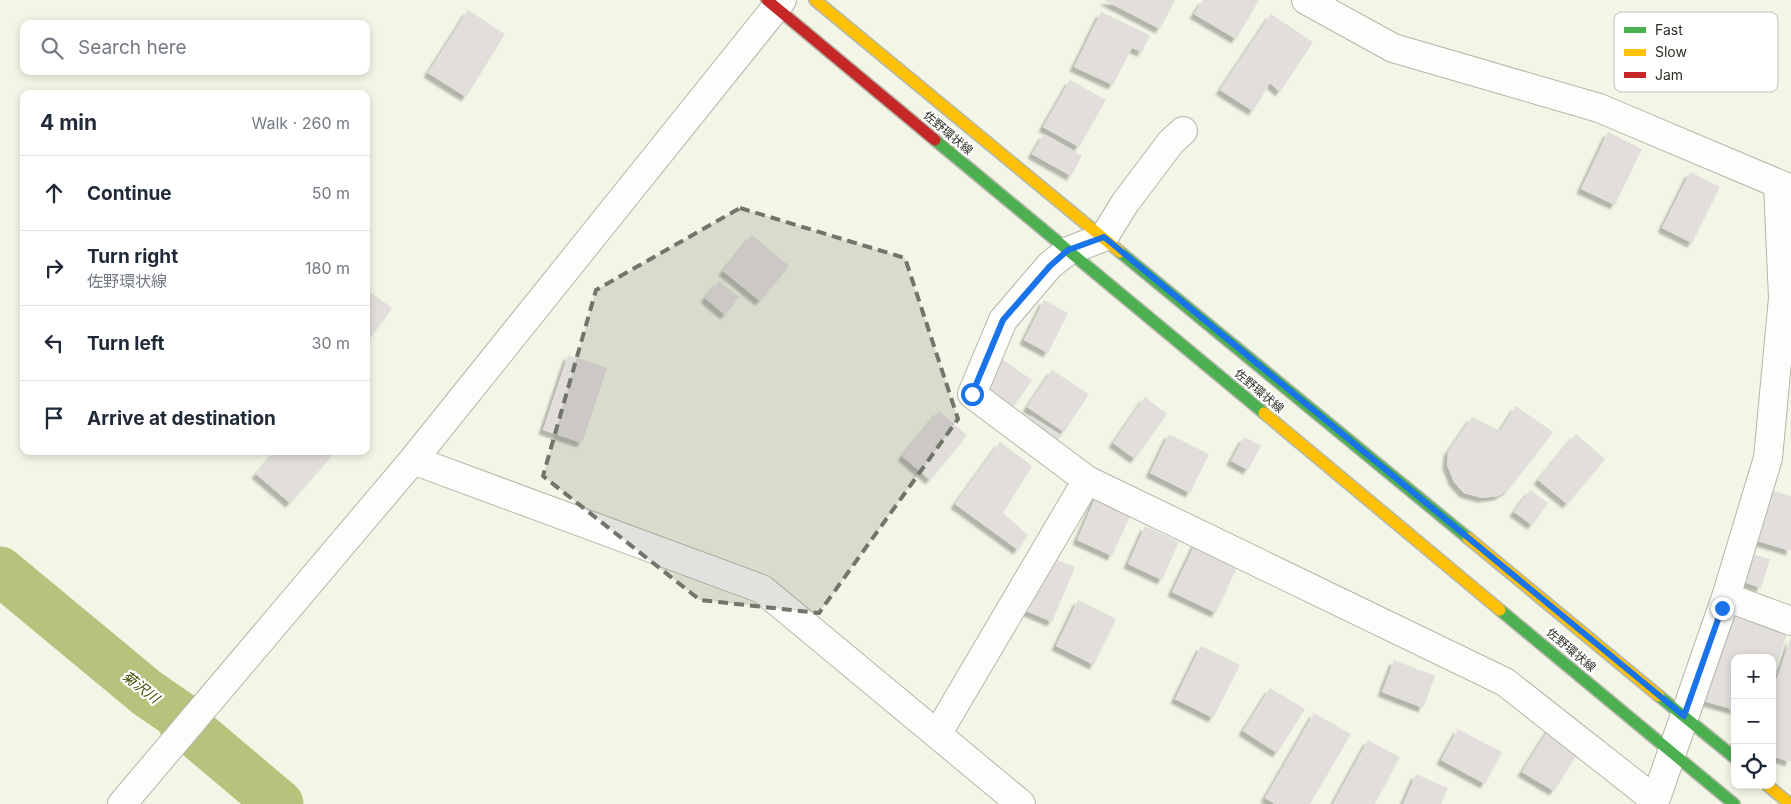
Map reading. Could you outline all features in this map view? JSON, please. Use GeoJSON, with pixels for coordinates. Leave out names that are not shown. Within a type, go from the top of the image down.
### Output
{"type":"FeatureCollection","features":[{"type":"Feature","properties":{"kind":"main road","name":"佐野環状線"},"geometry":{"type":"LineString","coordinates":[[815,0],[1731,755]]}},
{"type":"Feature","properties":{"kind":"main road","name":"佐野環状線"},"geometry":{"type":"LineString","coordinates":[[775,2],[1068,250],[1734,804]]}},
{"type":"Feature","properties":{"kind":"main road"},"geometry":{"type":"LineString","coordinates":[[1772,789],[1790,804]]}},
{"type":"Feature","properties":{"kind":"street"},"geometry":{"type":"LineString","coordinates":[[1183,131],[1171,142],[1142,180],[1104,237],[1068,250],[1050,266],[1003,320],[972,394],[1087,480],[1504,682],[1655,802],[1726,597],[1768,458],[1783,298],[1784,187],[1599,108],[1393,48],[1306,0]]}},
{"type":"Feature","properties":{"kind":"street"},"geometry":{"type":"LineString","coordinates":[[122,804],[413,460],[775,2]]}},
{"type":"Feature","properties":{"kind":"street"},"geometry":{"type":"LineString","coordinates":[[413,460],[762,589],[938,733],[1021,804]]}},
{"type":"Feature","properties":{"kind":"street"},"geometry":{"type":"LineString","coordinates":[[938,733],[1087,480]]}},
{"type":"Feature","properties":{"kind":"street"},"geometry":{"type":"LineString","coordinates":[[1726,597],[1791,621]]}},
{"type":"Feature","properties":{"kind":"highlighted area"},"geometry":{"type":"Polygon","coordinates":[[[740,208],[905,258],[958,419],[819,613],[700,600],[543,476],[596,290],[740,208]]]}},
{"type":"Feature","properties":{"kind":"building"},"geometry":{"type":"Polygon","coordinates":[[[1104,0],[1175,0],[1160,29],[1104,0]]]}},
{"type":"Feature","properties":{"kind":"building"},"geometry":{"type":"Polygon","coordinates":[[[1203,0],[1259,0],[1236,39],[1194,14],[1203,0]]]}},
{"type":"Feature","properties":{"kind":"building"},"geometry":{"type":"Polygon","coordinates":[[[468,10],[505,34],[466,97],[428,73],[468,10]]]}},
{"type":"Feature","properties":{"kind":"building"},"geometry":{"type":"Polygon","coordinates":[[[1101,12],[1150,35],[1142,52],[1132,48],[1113,85],[1074,67],[1101,12]]]}},
{"type":"Feature","properties":{"kind":"building"},"geometry":{"type":"Polygon","coordinates":[[[1271,14],[1313,42],[1280,92],[1270,83],[1253,111],[1220,90],[1271,14]]]}},
{"type":"Feature","properties":{"kind":"building"},"geometry":{"type":"Polygon","coordinates":[[[1070,80],[1106,100],[1079,147],[1043,127],[1070,80]]]}},
{"type":"Feature","properties":{"kind":"building"},"geometry":{"type":"Polygon","coordinates":[[[1608,132],[1642,149],[1615,205],[1581,189],[1608,132]]]}},
{"type":"Feature","properties":{"kind":"building"},"geometry":{"type":"Polygon","coordinates":[[[1044,134],[1082,156],[1071,176],[1032,154],[1044,134]]]}},
{"type":"Feature","properties":{"kind":"building"},"geometry":{"type":"Polygon","coordinates":[[[1690,172],[1720,187],[1692,243],[1662,228],[1690,172]]]}},
{"type":"Feature","properties":{"kind":"building"},"geometry":{"type":"Polygon","coordinates":[[[752,235],[789,266],[760,301],[723,271],[752,235]]]}},
{"type":"Feature","properties":{"kind":"building"},"geometry":{"type":"Polygon","coordinates":[[[719,281],[739,297],[725,315],[705,298],[719,281]]]}},
{"type":"Feature","properties":{"kind":"building"},"geometry":{"type":"Polygon","coordinates":[[[370,292],[392,308],[370,338],[370,292]]]}},
{"type":"Feature","properties":{"kind":"building"},"geometry":{"type":"Polygon","coordinates":[[[1044,300],[1068,313],[1048,353],[1024,340],[1044,300]]]}},
{"type":"Feature","properties":{"kind":"building"},"geometry":{"type":"Polygon","coordinates":[[[568,355],[607,368],[582,443],[543,430],[568,355]]]}},
{"type":"Feature","properties":{"kind":"building"},"geometry":{"type":"Polygon","coordinates":[[[999,357],[1032,380],[1009,413],[976,390],[999,357]]]}},
{"type":"Feature","properties":{"kind":"building"},"geometry":{"type":"Polygon","coordinates":[[[1052,370],[1089,394],[1064,432],[1027,407],[1052,370]]]}},
{"type":"Feature","properties":{"kind":"building"},"geometry":{"type":"Polygon","coordinates":[[[1145,397],[1167,414],[1135,459],[1113,443],[1145,397]]]}},
{"type":"Feature","properties":{"kind":"building"},"geometry":{"type":"Polygon","coordinates":[[[1516,406],[1553,432],[1508,490],[1498,496],[1482,498],[1464,493],[1454,482],[1447,465],[1448,452],[1472,417],[1500,431],[1516,406]]]}},
{"type":"Feature","properties":{"kind":"building"},"geometry":{"type":"Polygon","coordinates":[[[939,411],[967,435],[930,480],[902,456],[939,411]]]}},
{"type":"Feature","properties":{"kind":"building"},"geometry":{"type":"Polygon","coordinates":[[[1031,416],[1061,435],[1053,448],[1022,429],[1031,416]]]}},
{"type":"Feature","properties":{"kind":"building"},"geometry":{"type":"Polygon","coordinates":[[[1169,434],[1209,454],[1190,493],[1150,473],[1169,434]]]}},
{"type":"Feature","properties":{"kind":"building"},"geometry":{"type":"Polygon","coordinates":[[[1576,434],[1605,459],[1567,504],[1538,480],[1576,434]]]}},
{"type":"Feature","properties":{"kind":"building"},"geometry":{"type":"Polygon","coordinates":[[[1244,437],[1261,446],[1248,470],[1231,461],[1244,437]]]}},
{"type":"Feature","properties":{"kind":"building"},"geometry":{"type":"Polygon","coordinates":[[[1000,442],[1032,466],[1003,513],[1028,535],[1018,550],[955,504],[1000,442]]]}},
{"type":"Feature","properties":{"kind":"building"},"geometry":{"type":"Polygon","coordinates":[[[273,455],[332,455],[290,503],[256,474],[273,455]]]}},
{"type":"Feature","properties":{"kind":"building"},"geometry":{"type":"Polygon","coordinates":[[[1530,490],[1548,503],[1532,525],[1514,512],[1530,490]]]}},
{"type":"Feature","properties":{"kind":"building"},"geometry":{"type":"Polygon","coordinates":[[[1769,490],[1791,496],[1791,551],[1754,540],[1769,490]]]}},
{"type":"Feature","properties":{"kind":"building"},"geometry":{"type":"Polygon","coordinates":[[[1097,494],[1133,510],[1112,556],[1077,540],[1097,494]]]}},
{"type":"Feature","properties":{"kind":"building"},"geometry":{"type":"Polygon","coordinates":[[[1145,526],[1179,542],[1162,580],[1128,564],[1145,526]]]}},
{"type":"Feature","properties":{"kind":"building"},"geometry":{"type":"Polygon","coordinates":[[[1196,542],[1239,563],[1216,613],[1172,592],[1196,542]]]}},
{"type":"Feature","properties":{"kind":"building"},"geometry":{"type":"Polygon","coordinates":[[[1749,553],[1770,559],[1761,588],[1741,581],[1749,553]]]}},
{"type":"Feature","properties":{"kind":"building"},"geometry":{"type":"Polygon","coordinates":[[[1047,556],[1075,567],[1052,622],[1024,610],[1047,556]]]}},
{"type":"Feature","properties":{"kind":"building"},"geometry":{"type":"Polygon","coordinates":[[[1078,600],[1116,619],[1094,665],[1056,646],[1078,600]]]}},
{"type":"Feature","properties":{"kind":"building"},"geometry":{"type":"Polygon","coordinates":[[[1726,614],[1787,633],[1776,669],[1776,654],[1731,654],[1731,709],[1700,700],[1726,614]]]}},
{"type":"Feature","properties":{"kind":"building"},"geometry":{"type":"Polygon","coordinates":[[[1791,637],[1790,762],[1776,757],[1776,681],[1791,637]]]}},
{"type":"Feature","properties":{"kind":"building"},"geometry":{"type":"Polygon","coordinates":[[[1201,646],[1240,665],[1213,718],[1175,699],[1201,646]]]}},
{"type":"Feature","properties":{"kind":"building"},"geometry":{"type":"Polygon","coordinates":[[[1394,660],[1435,676],[1423,708],[1382,692],[1394,660]]]}},
{"type":"Feature","properties":{"kind":"building"},"geometry":{"type":"Polygon","coordinates":[[[1270,688],[1305,709],[1277,753],[1243,731],[1270,688]]]}},
{"type":"Feature","properties":{"kind":"building"},"geometry":{"type":"Polygon","coordinates":[[[1314,713],[1351,734],[1310,804],[1275,804],[1265,798],[1314,713]]]}},
{"type":"Feature","properties":{"kind":"building"},"geometry":{"type":"Polygon","coordinates":[[[1550,727],[1582,747],[1554,791],[1522,772],[1550,727]]]}},
{"type":"Feature","properties":{"kind":"building"},"geometry":{"type":"Polygon","coordinates":[[[1458,729],[1502,752],[1485,784],[1441,760],[1458,729]]]}},
{"type":"Feature","properties":{"kind":"building"},"geometry":{"type":"Polygon","coordinates":[[[1368,740],[1400,757],[1375,804],[1333,804],[1368,740]]]}},
{"type":"Feature","properties":{"kind":"building"},"geometry":{"type":"Polygon","coordinates":[[[1416,774],[1448,788],[1441,804],[1403,804],[1416,774]]]}},
{"type":"Feature","properties":{"kind":"waterway","name":"菊沢川"},"geometry":{"type":"LineString","coordinates":[[0,571],[147,693],[179,715],[182,722],[279,804]]}},
{"type":"Feature","properties":{"kind":"traffic: fast"},"geometry":{"type":"LineString","coordinates":[[935,140],[1264,413]]}},
{"type":"Feature","properties":{"kind":"traffic: fast"},"geometry":{"type":"LineString","coordinates":[[1120,252],[1468,538]]}},
{"type":"Feature","properties":{"kind":"traffic: fast"},"geometry":{"type":"LineString","coordinates":[[1500,610],[1734,804]]}},
{"type":"Feature","properties":{"kind":"traffic: fast"},"geometry":{"type":"LineString","coordinates":[[1659,696],[1731,755]]}},
{"type":"Feature","properties":{"kind":"traffic: slow"},"geometry":{"type":"LineString","coordinates":[[815,0],[1120,252]]}},
{"type":"Feature","properties":{"kind":"traffic: slow"},"geometry":{"type":"LineString","coordinates":[[1264,413],[1500,610]]}},
{"type":"Feature","properties":{"kind":"traffic: slow"},"geometry":{"type":"LineString","coordinates":[[1468,538],[1659,696]]}},
{"type":"Feature","properties":{"kind":"traffic: slow"},"geometry":{"type":"LineString","coordinates":[[1772,789],[1790,804]]}},
{"type":"Feature","properties":{"kind":"traffic: jam"},"geometry":{"type":"LineString","coordinates":[[767,0],[935,140]]}},
{"type":"Feature","properties":{"kind":"route"},"geometry":{"type":"LineString","coordinates":[[972,394],[1003,320],[1050,266],[1068,250],[1104,237],[1684,716],[1722,608]]}}]}
